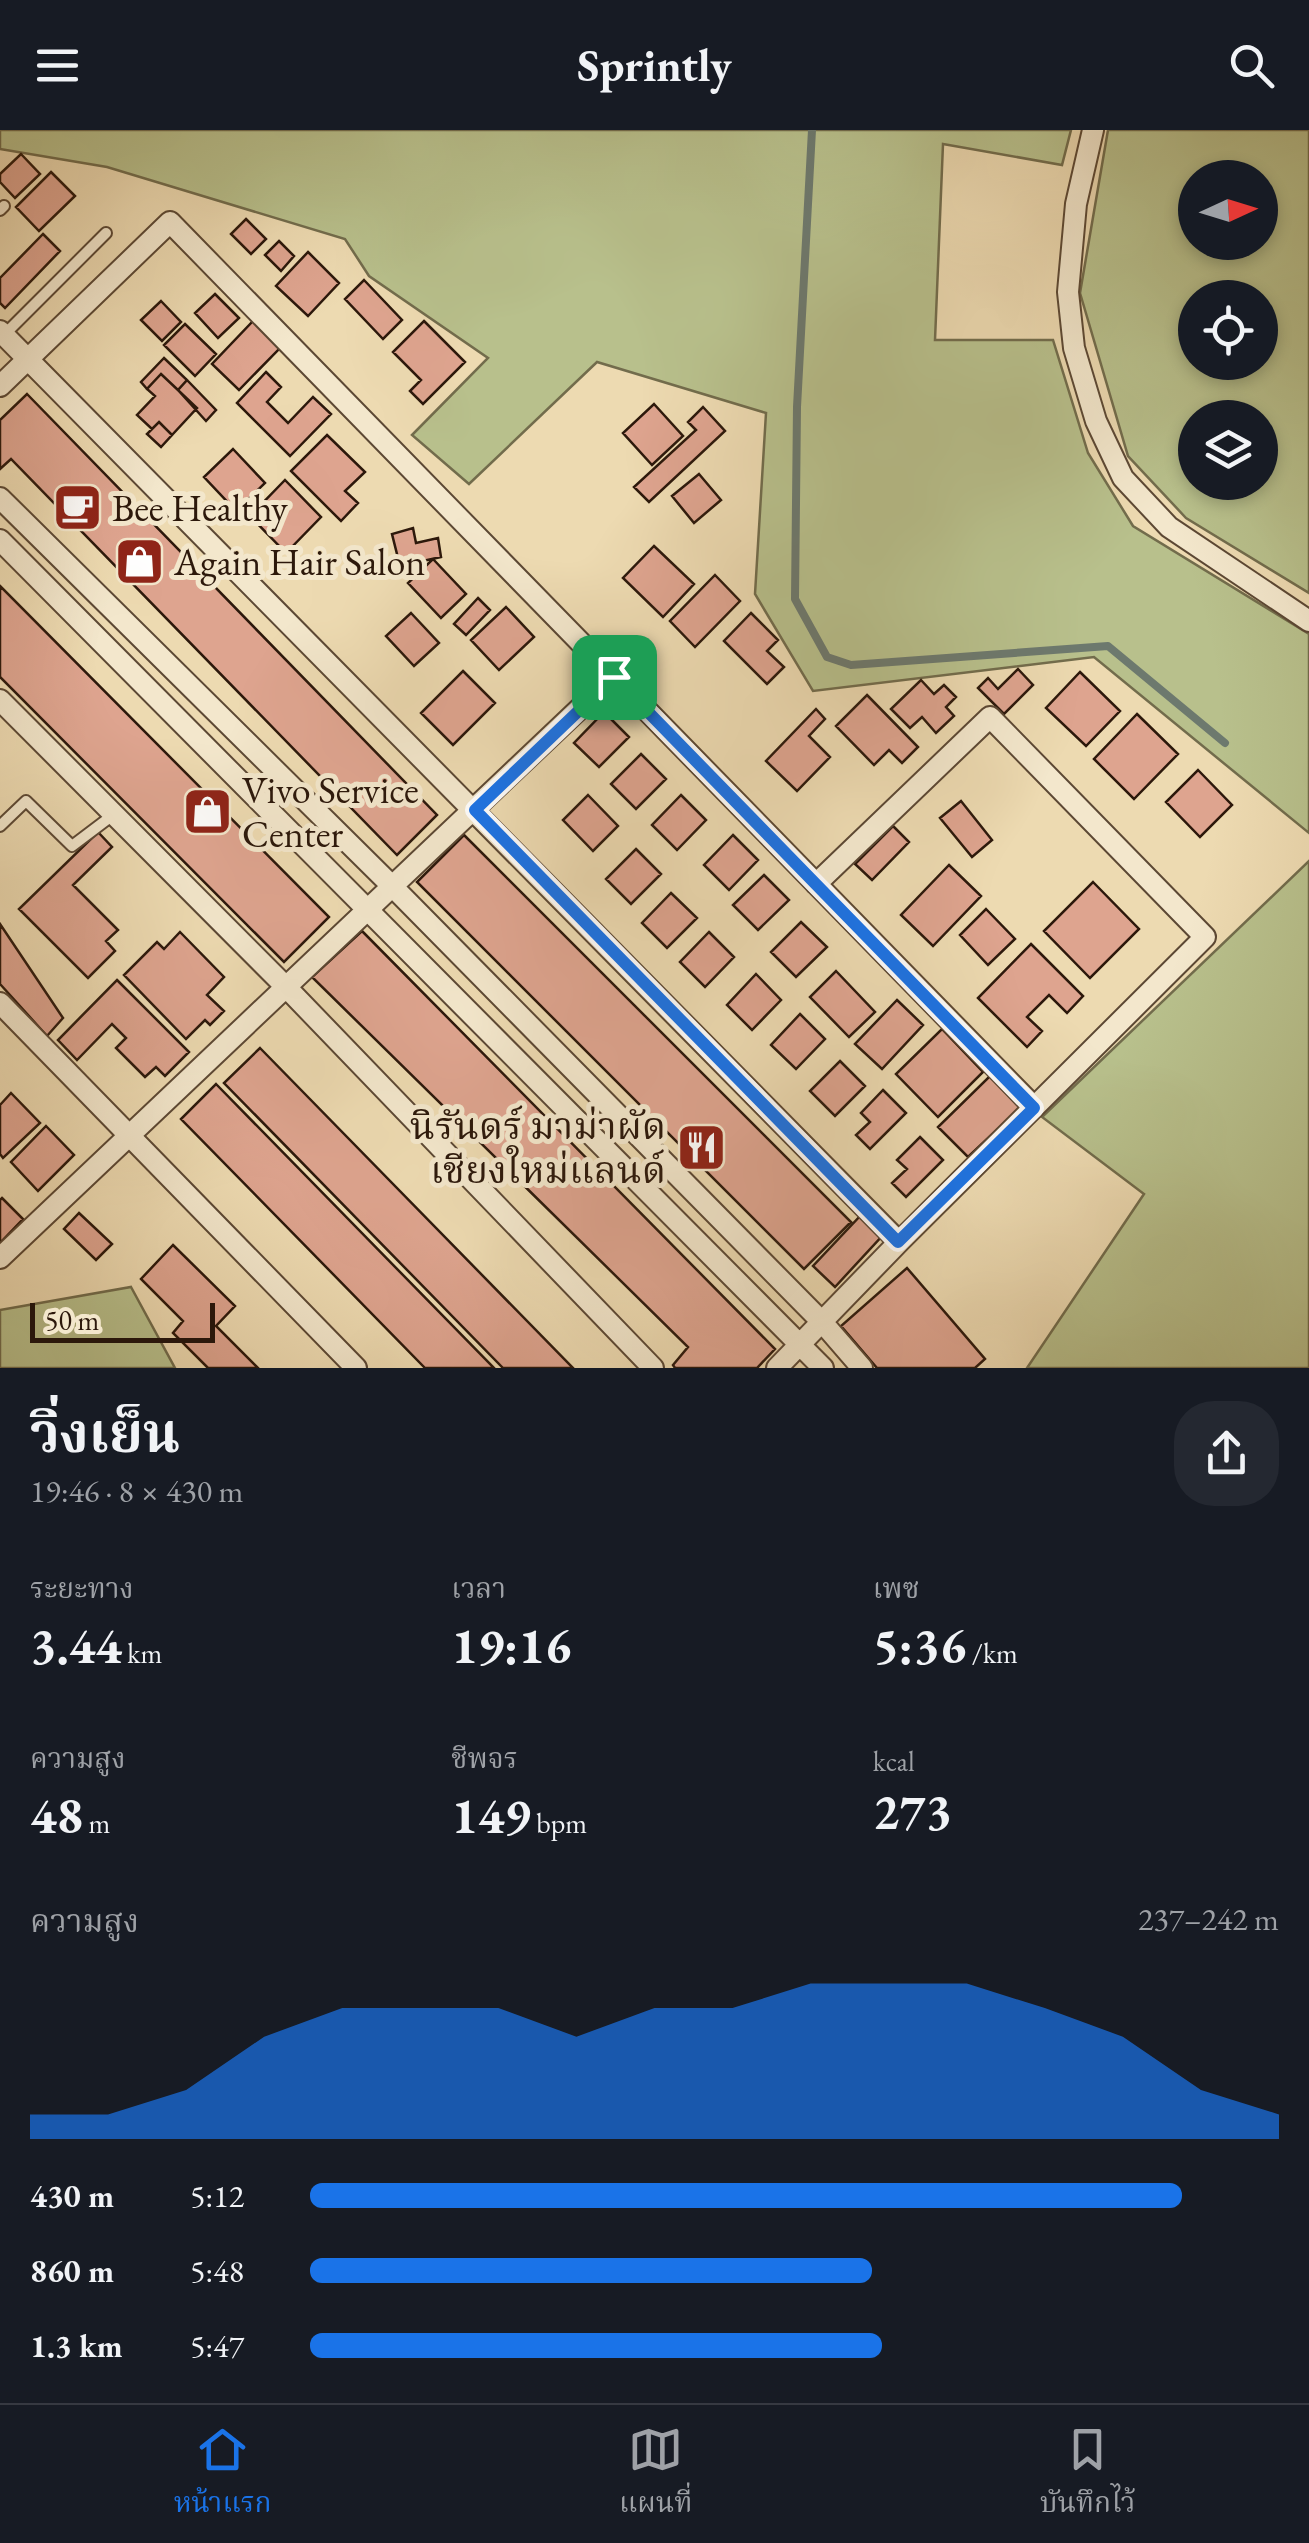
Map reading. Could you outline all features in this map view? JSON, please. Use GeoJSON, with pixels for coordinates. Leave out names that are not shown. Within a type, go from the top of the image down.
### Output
{"type":"FeatureCollection","features":[{"type":"Feature","properties":{"kind":"street"},"geometry":{"type":"LineString","coordinates":[[1093,130],[1076,204],[1068,292],[1074,348],[1096,422],[1122,478],[1169,527],[1309,621]]}},
{"type":"Feature","properties":{"kind":"street"},"geometry":{"type":"LineString","coordinates":[[0,386],[170,222],[1034,1108]]}},
{"type":"Feature","properties":{"kind":"street"},"geometry":{"type":"LineString","coordinates":[[2,333],[898,1242]]}},
{"type":"Feature","properties":{"kind":"street"},"geometry":{"type":"LineString","coordinates":[[0,498],[393,887],[823,1323],[862,1368]]}},
{"type":"Feature","properties":{"kind":"street"},"geometry":{"type":"LineString","coordinates":[[0,540],[823,1368]]}},
{"type":"Feature","properties":{"kind":"street"},"geometry":{"type":"LineString","coordinates":[[0,1258],[614,677]]}},
{"type":"Feature","properties":{"kind":"street"},"geometry":{"type":"LineString","coordinates":[[0,700],[287,988],[653,1368]]}},
{"type":"Feature","properties":{"kind":"street"},"geometry":{"type":"LineString","coordinates":[[777,1368],[1205,937],[990,717],[816,884]]}},
{"type":"Feature","properties":{"kind":"street"},"geometry":{"type":"LineString","coordinates":[[0,1003],[356,1368]]}},
{"type":"Feature","properties":{"kind":"lane"},"geometry":{"type":"LineString","coordinates":[[2,333],[106,233]]}},
{"type":"Feature","properties":{"kind":"lane"},"geometry":{"type":"LineString","coordinates":[[0,826],[26,800],[72,846],[114,814]]}},
{"type":"Feature","properties":{"kind":"green space"},"geometry":{"type":"Polygon","coordinates":[[[0,130],[1071,130],[1062,165],[943,144],[935,340],[1053,340],[1088,453],[1133,526],[1309,634],[1309,833],[1094,657],[813,691],[755,594],[766,413],[597,362],[469,484],[412,435],[488,358],[369,276],[345,239],[107,167],[0,149],[0,130]]]}},
{"type":"Feature","properties":{"kind":"green space"},"geometry":{"type":"Polygon","coordinates":[[[1108,130],[1309,130],[1309,593],[1186,518],[1128,456],[1080,293],[1108,130]]]}},
{"type":"Feature","properties":{"kind":"green space"},"geometry":{"type":"Polygon","coordinates":[[[1309,861],[1309,1368],[1027,1368],[1144,1194],[1042,1117],[1309,861]]]}},
{"type":"Feature","properties":{"kind":"green space"},"geometry":{"type":"Polygon","coordinates":[[[131,1287],[175,1368],[0,1368],[0,1310],[131,1287]]]}},
{"type":"Feature","properties":{"kind":"building"},"geometry":{"type":"Polygon","coordinates":[[[21,154],[40,174],[15,198],[0,182],[0,174],[21,154]]]}},
{"type":"Feature","properties":{"kind":"building"},"geometry":{"type":"Polygon","coordinates":[[[51,172],[75,196],[39,231],[16,207],[51,172]]]}},
{"type":"Feature","properties":{"kind":"building"},"geometry":{"type":"Polygon","coordinates":[[[246,219],[266,239],[251,254],[231,234],[246,219]]]}},
{"type":"Feature","properties":{"kind":"building"},"geometry":{"type":"Polygon","coordinates":[[[43,234],[60,251],[5,308],[0,303],[0,278],[43,234]]]}},
{"type":"Feature","properties":{"kind":"building"},"geometry":{"type":"Polygon","coordinates":[[[279,241],[294,256],[281,271],[265,255],[279,241]]]}},
{"type":"Feature","properties":{"kind":"building"},"geometry":{"type":"Polygon","coordinates":[[[308,252],[339,283],[308,316],[276,286],[308,252]]]}},
{"type":"Feature","properties":{"kind":"building"},"geometry":{"type":"Polygon","coordinates":[[[364,280],[402,320],[383,339],[345,299],[364,280]]]}},
{"type":"Feature","properties":{"kind":"building"},"geometry":{"type":"Polygon","coordinates":[[[215,294],[239,318],[218,338],[195,313],[215,294]]]}},
{"type":"Feature","properties":{"kind":"building"},"geometry":{"type":"Polygon","coordinates":[[[161,301],[181,322],[162,341],[141,320],[161,301]]]}},
{"type":"Feature","properties":{"kind":"building"},"geometry":{"type":"Polygon","coordinates":[[[253,321],[280,348],[239,390],[212,364],[253,321]]]}},
{"type":"Feature","properties":{"kind":"building"},"geometry":{"type":"Polygon","coordinates":[[[424,321],[465,362],[423,404],[410,391],[421,380],[393,352],[424,321]]]}},
{"type":"Feature","properties":{"kind":"building"},"geometry":{"type":"Polygon","coordinates":[[[185,324],[216,354],[195,376],[164,345],[185,324]]]}},
{"type":"Feature","properties":{"kind":"building"},"geometry":{"type":"Polygon","coordinates":[[[164,358],[187,380],[178,390],[161,374],[147,389],[141,382],[164,358]]]}},
{"type":"Feature","properties":{"kind":"building"},"geometry":{"type":"Polygon","coordinates":[[[266,372],[281,387],[267,402],[288,423],[313,397],[331,414],[290,456],[237,403],[266,372]]]}},
{"type":"Feature","properties":{"kind":"building"},"geometry":{"type":"Polygon","coordinates":[[[161,374],[197,408],[172,435],[159,422],[152,429],[137,415],[155,396],[147,389],[161,374]]]}},
{"type":"Feature","properties":{"kind":"building"},"geometry":{"type":"Polygon","coordinates":[[[187,380],[216,410],[206,421],[178,390],[187,380]]]}},
{"type":"Feature","properties":{"kind":"building"},"geometry":{"type":"Polygon","coordinates":[[[27,394],[437,815],[397,855],[11,459],[0,469],[0,420],[27,394]]]}},
{"type":"Feature","properties":{"kind":"building"},"geometry":{"type":"Polygon","coordinates":[[[654,404],[683,436],[652,465],[623,433],[654,404]]]}},
{"type":"Feature","properties":{"kind":"building"},"geometry":{"type":"Polygon","coordinates":[[[703,407],[725,431],[649,502],[634,487],[696,430],[688,422],[703,407]]]}},
{"type":"Feature","properties":{"kind":"building"},"geometry":{"type":"Polygon","coordinates":[[[159,422],[172,435],[161,447],[147,434],[159,422]]]}},
{"type":"Feature","properties":{"kind":"building"},"geometry":{"type":"Polygon","coordinates":[[[327,435],[365,472],[345,491],[358,503],[341,521],[291,471],[327,435]]]}},
{"type":"Feature","properties":{"kind":"building"},"geometry":{"type":"Polygon","coordinates":[[[233,449],[265,483],[236,511],[204,477],[233,449]]]}},
{"type":"Feature","properties":{"kind":"building"},"geometry":{"type":"Polygon","coordinates":[[[699,474],[721,500],[694,523],[672,496],[699,474]]]}},
{"type":"Feature","properties":{"kind":"building"},"geometry":{"type":"Polygon","coordinates":[[[285,480],[321,517],[286,553],[250,516],[285,480]]]}},
{"type":"Feature","properties":{"kind":"building"},"geometry":{"type":"Polygon","coordinates":[[[413,528],[416,543],[438,538],[441,557],[400,566],[392,534],[413,528]]]}},
{"type":"Feature","properties":{"kind":"building"},"geometry":{"type":"Polygon","coordinates":[[[654,546],[694,584],[663,617],[623,578],[654,546]]]}},
{"type":"Feature","properties":{"kind":"building"},"geometry":{"type":"Polygon","coordinates":[[[433,559],[466,594],[441,618],[408,583],[433,559]]]}},
{"type":"Feature","properties":{"kind":"building"},"geometry":{"type":"Polygon","coordinates":[[[715,575],[740,601],[695,647],[670,621],[715,575]]]}},
{"type":"Feature","properties":{"kind":"building"},"geometry":{"type":"Polygon","coordinates":[[[0,586],[329,917],[284,962],[0,677],[0,586]]]}},
{"type":"Feature","properties":{"kind":"building"},"geometry":{"type":"Polygon","coordinates":[[[478,598],[490,610],[466,635],[454,624],[478,598]]]}},
{"type":"Feature","properties":{"kind":"building"},"geometry":{"type":"Polygon","coordinates":[[[506,607],[534,637],[499,670],[471,640],[506,607]]]}},
{"type":"Feature","properties":{"kind":"building"},"geometry":{"type":"Polygon","coordinates":[[[411,613],[439,643],[414,666],[386,636],[411,613]]]}},
{"type":"Feature","properties":{"kind":"building"},"geometry":{"type":"Polygon","coordinates":[[[751,613],[778,640],[767,651],[784,667],[767,684],[724,641],[751,613]]]}},
{"type":"Feature","properties":{"kind":"building"},"geometry":{"type":"Polygon","coordinates":[[[1018,669],[1033,685],[1004,714],[978,688],[988,678],[998,689],[1018,669]]]}},
{"type":"Feature","properties":{"kind":"building"},"geometry":{"type":"Polygon","coordinates":[[[463,671],[495,703],[453,745],[421,713],[463,671]]]}},
{"type":"Feature","properties":{"kind":"building"},"geometry":{"type":"Polygon","coordinates":[[[1080,672],[1120,711],[1086,746],[1046,708],[1080,672]]]}},
{"type":"Feature","properties":{"kind":"building"},"geometry":{"type":"Polygon","coordinates":[[[921,680],[934,694],[944,685],[956,697],[946,707],[954,716],[936,733],[922,717],[910,728],[891,709],[921,680]]]}},
{"type":"Feature","properties":{"kind":"building"},"geometry":{"type":"Polygon","coordinates":[[[867,695],[918,747],[902,763],[889,750],[874,765],[836,726],[867,695]]]}},
{"type":"Feature","properties":{"kind":"building"},"geometry":{"type":"Polygon","coordinates":[[[816,709],[825,719],[809,736],[830,757],[797,791],[766,761],[816,709]]]}},
{"type":"Feature","properties":{"kind":"building"},"geometry":{"type":"Polygon","coordinates":[[[604,712],[629,737],[599,767],[574,743],[604,712]]]}},
{"type":"Feature","properties":{"kind":"building"},"geometry":{"type":"Polygon","coordinates":[[[1137,714],[1178,754],[1134,799],[1094,759],[1137,714]]]}},
{"type":"Feature","properties":{"kind":"building"},"geometry":{"type":"Polygon","coordinates":[[[641,754],[666,779],[636,809],[611,784],[641,754]]]}},
{"type":"Feature","properties":{"kind":"building"},"geometry":{"type":"Polygon","coordinates":[[[1198,770],[1232,805],[1200,837],[1166,802],[1198,770]]]}},
{"type":"Feature","properties":{"kind":"building"},"geometry":{"type":"Polygon","coordinates":[[[588,795],[618,826],[593,851],[563,820],[588,795]]]}},
{"type":"Feature","properties":{"kind":"building"},"geometry":{"type":"Polygon","coordinates":[[[681,795],[706,820],[677,850],[652,825],[681,795]]]}},
{"type":"Feature","properties":{"kind":"building"},"geometry":{"type":"Polygon","coordinates":[[[961,801],[992,840],[972,857],[940,818],[961,801]]]}},
{"type":"Feature","properties":{"kind":"building"},"geometry":{"type":"Polygon","coordinates":[[[893,826],[909,842],[872,880],[855,864],[893,826]]]}},
{"type":"Feature","properties":{"kind":"building"},"geometry":{"type":"Polygon","coordinates":[[[98,832],[112,847],[73,885],[118,930],[106,941],[115,951],[88,978],[19,909],[98,832]]]}},
{"type":"Feature","properties":{"kind":"building"},"geometry":{"type":"Polygon","coordinates":[[[464,835],[851,1222],[804,1269],[417,882],[464,835]]]}},
{"type":"Feature","properties":{"kind":"building"},"geometry":{"type":"Polygon","coordinates":[[[733,835],[758,860],[729,890],[704,865],[733,835]]]}},
{"type":"Feature","properties":{"kind":"building"},"geometry":{"type":"Polygon","coordinates":[[[636,849],[661,874],[631,904],[606,879],[636,849]]]}},
{"type":"Feature","properties":{"kind":"building"},"geometry":{"type":"Polygon","coordinates":[[[949,865],[981,896],[933,946],[901,915],[949,865]]]}},
{"type":"Feature","properties":{"kind":"building"},"geometry":{"type":"Polygon","coordinates":[[[764,875],[789,900],[758,930],[733,905],[764,875]]]}},
{"type":"Feature","properties":{"kind":"building"},"geometry":{"type":"Polygon","coordinates":[[[1093,882],[1139,929],[1090,978],[1044,931],[1093,882]]]}},
{"type":"Feature","properties":{"kind":"building"},"geometry":{"type":"Polygon","coordinates":[[[671,893],[697,918],[667,948],[642,923],[671,893]]]}},
{"type":"Feature","properties":{"kind":"building"},"geometry":{"type":"Polygon","coordinates":[[[986,909],[1015,939],[988,965],[960,935],[986,909]]]}},
{"type":"Feature","properties":{"kind":"building"},"geometry":{"type":"Polygon","coordinates":[[[801,922],[827,947],[796,977],[771,952],[801,922]]]}},
{"type":"Feature","properties":{"kind":"building"},"geometry":{"type":"Polygon","coordinates":[[[0,924],[63,1018],[47,1036],[0,984],[0,924]]]}},
{"type":"Feature","properties":{"kind":"building"},"geometry":{"type":"Polygon","coordinates":[[[362,931],[775,1349],[757,1368],[675,1368],[673,1365],[688,1347],[312,977],[362,931]]]}},
{"type":"Feature","properties":{"kind":"building"},"geometry":{"type":"Polygon","coordinates":[[[180,932],[224,977],[207,995],[224,1011],[210,1025],[205,1020],[186,1039],[124,975],[157,942],[164,949],[180,932]]]}},
{"type":"Feature","properties":{"kind":"building"},"geometry":{"type":"Polygon","coordinates":[[[709,932],[734,957],[705,987],[680,962],[709,932]]]}},
{"type":"Feature","properties":{"kind":"building"},"geometry":{"type":"Polygon","coordinates":[[[1031,944],[1083,996],[1067,1013],[1049,995],[1027,1017],[1042,1031],[1027,1047],[978,998],[1031,944]]]}},
{"type":"Feature","properties":{"kind":"building"},"geometry":{"type":"Polygon","coordinates":[[[836,971],[875,1012],[849,1037],[810,997],[836,971]]]}},
{"type":"Feature","properties":{"kind":"building"},"geometry":{"type":"Polygon","coordinates":[[[756,974],[781,1000],[752,1030],[727,1005],[756,974]]]}},
{"type":"Feature","properties":{"kind":"building"},"geometry":{"type":"Polygon","coordinates":[[[117,980],[189,1052],[165,1076],[156,1067],[145,1077],[116,1048],[126,1038],[112,1024],[77,1060],[58,1040],[117,980]]]}},
{"type":"Feature","properties":{"kind":"building"},"geometry":{"type":"Polygon","coordinates":[[[897,1000],[923,1025],[882,1069],[855,1044],[897,1000]]]}},
{"type":"Feature","properties":{"kind":"building"},"geometry":{"type":"Polygon","coordinates":[[[800,1014],[825,1039],[796,1069],[771,1045],[800,1014]]]}},
{"type":"Feature","properties":{"kind":"building"},"geometry":{"type":"Polygon","coordinates":[[[942,1029],[983,1072],[938,1117],[896,1074],[942,1029]]]}},
{"type":"Feature","properties":{"kind":"building"},"geometry":{"type":"Polygon","coordinates":[[[260,1048],[573,1368],[503,1368],[224,1083],[260,1048]]]}},
{"type":"Feature","properties":{"kind":"building"},"geometry":{"type":"Polygon","coordinates":[[[840,1061],[865,1086],[835,1116],[810,1091],[840,1061]]]}},
{"type":"Feature","properties":{"kind":"building"},"geometry":{"type":"Polygon","coordinates":[[[990,1076],[1020,1108],[968,1157],[938,1127],[990,1076]]]}},
{"type":"Feature","properties":{"kind":"building"},"geometry":{"type":"Polygon","coordinates":[[[216,1084],[494,1368],[425,1368],[181,1119],[216,1084]]]}},
{"type":"Feature","properties":{"kind":"building"},"geometry":{"type":"Polygon","coordinates":[[[883,1090],[906,1113],[870,1149],[856,1135],[870,1122],[861,1113],[883,1090]]]}},
{"type":"Feature","properties":{"kind":"building"},"geometry":{"type":"Polygon","coordinates":[[[11,1093],[40,1123],[3,1158],[0,1105],[11,1093]]]}},
{"type":"Feature","properties":{"kind":"building"},"geometry":{"type":"Polygon","coordinates":[[[46,1126],[74,1155],[38,1191],[11,1162],[46,1126]]]}},
{"type":"Feature","properties":{"kind":"building"},"geometry":{"type":"Polygon","coordinates":[[[920,1137],[943,1160],[906,1197],[892,1183],[907,1169],[897,1160],[920,1137]]]}},
{"type":"Feature","properties":{"kind":"building"},"geometry":{"type":"Polygon","coordinates":[[[0,1200],[23,1219],[0,1243],[0,1200]]]}},
{"type":"Feature","properties":{"kind":"building"},"geometry":{"type":"Polygon","coordinates":[[[79,1213],[112,1244],[96,1260],[64,1229],[79,1213]]]}},
{"type":"Feature","properties":{"kind":"building"},"geometry":{"type":"Polygon","coordinates":[[[862,1214],[883,1235],[835,1287],[813,1266],[862,1214]]]}},
{"type":"Feature","properties":{"kind":"building"},"geometry":{"type":"Polygon","coordinates":[[[173,1245],[235,1306],[216,1326],[258,1368],[208,1368],[173,1333],[183,1321],[141,1279],[173,1245]]]}},
{"type":"Feature","properties":{"kind":"building"},"geometry":{"type":"Polygon","coordinates":[[[907,1268],[985,1359],[975,1368],[877,1368],[841,1326],[907,1268]]]}},
{"type":"Feature","properties":{"kind":"waterway"},"geometry":{"type":"LineString","coordinates":[[812,130],[797,407],[795,599],[827,657],[851,665],[1108,646],[1225,743]]}},
{"type":"Feature","properties":{"kind":"place","name":"Bee Healthy"},"geometry":{"type":"Point","coordinates":[77,507]}},
{"type":"Feature","properties":{"kind":"place","name":"Again Hair Salon"},"geometry":{"type":"Point","coordinates":[139,561]}},
{"type":"Feature","properties":{"kind":"place","name":"Vivo Service Center"},"geometry":{"type":"Point","coordinates":[207,811]}},
{"type":"Feature","properties":{"kind":"place","name":"นิรันดร์ มาม่าผัด เชียงใหม่แลนด์"},"geometry":{"type":"Point","coordinates":[701,1147]}},
{"type":"Feature","properties":{"kind":"route"},"geometry":{"type":"LineString","coordinates":[[614,677],[1034,1108],[898,1242],[475,810],[614,677]]}}]}
